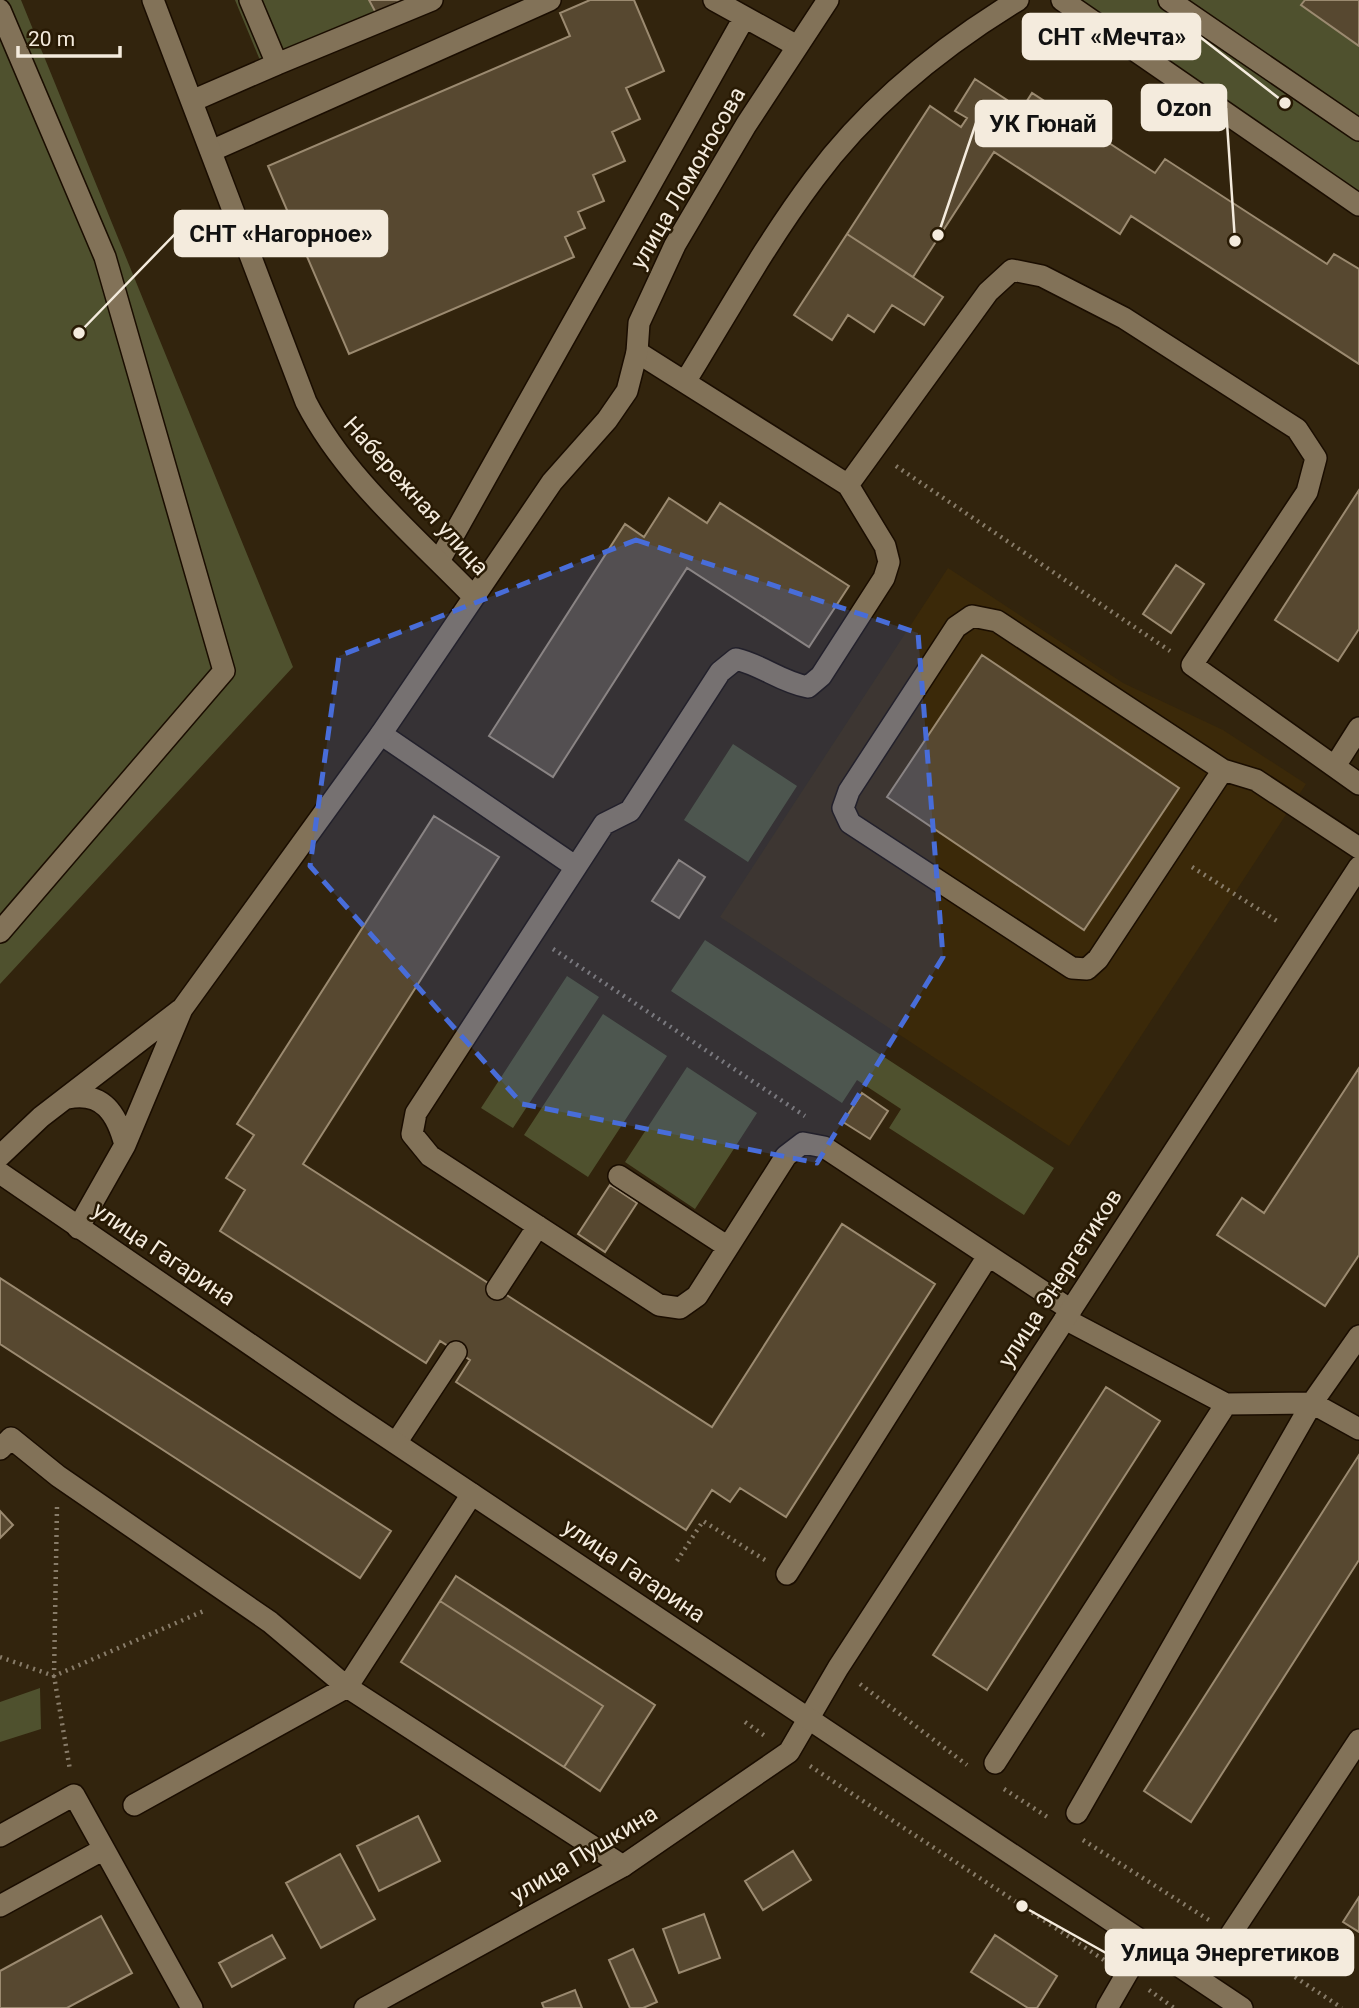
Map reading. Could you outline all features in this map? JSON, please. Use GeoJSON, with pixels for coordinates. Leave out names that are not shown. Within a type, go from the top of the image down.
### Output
{"type":"FeatureCollection","features":[{"type":"Feature","properties":{"kind":"street","name":"Набережная улица"},"geometry":{"type":"LineString","coordinates":[[78,1228],[125,1145],[181,1009],[381,734],[474,596],[341,459],[322,433],[306,402],[153,0]]}},
{"type":"Feature","properties":{"kind":"street"},"geometry":{"type":"LineString","coordinates":[[250,0],[278,64]]}},
{"type":"Feature","properties":{"kind":"street"},"geometry":{"type":"LineString","coordinates":[[192,101],[432,0]]}},
{"type":"Feature","properties":{"kind":"street"},"geometry":{"type":"LineString","coordinates":[[211,151],[550,0]]}},
{"type":"Feature","properties":{"kind":"street"},"geometry":{"type":"LineString","coordinates":[[714,0],[797,46]]}},
{"type":"Feature","properties":{"kind":"street","name":"улица Ломоносова"},"geometry":{"type":"LineString","coordinates":[[474,596],[552,482],[607,421],[626,391],[637,352],[639,324],[675,245],[828,0]]}},
{"type":"Feature","properties":{"kind":"street"},"geometry":{"type":"LineString","coordinates":[[685,382],[814,177],[883,101],[968,30],[1018,0]]}},
{"type":"Feature","properties":{"kind":"street"},"geometry":{"type":"LineString","coordinates":[[1062,0],[1359,205]]}},
{"type":"Feature","properties":{"kind":"street"},"geometry":{"type":"LineString","coordinates":[[1169,0],[1359,130]]}},
{"type":"Feature","properties":{"kind":"street"},"geometry":{"type":"LineString","coordinates":[[0,10],[105,257],[224,671],[0,932]]}},
{"type":"Feature","properties":{"kind":"street"},"geometry":{"type":"LineString","coordinates":[[439,561],[744,18]]}},
{"type":"Feature","properties":{"kind":"street"},"geometry":{"type":"LineString","coordinates":[[848,485],[988,292],[1012,270],[1042,276],[1125,318],[1297,429],[1316,458],[1307,492],[1192,665],[1359,784]]}},
{"type":"Feature","properties":{"kind":"street"},"geometry":{"type":"LineString","coordinates":[[637,352],[848,485],[885,546],[889,562],[884,578],[821,676],[808,687],[788,683],[759,665],[736,659],[720,672],[630,811],[604,824],[416,1113],[412,1134],[430,1156],[659,1304],[680,1308],[696,1296],[786,1156],[803,1143],[824,1147],[988,1255],[1068,1315],[1226,1404],[1312,1403],[1359,1429]]}},
{"type":"Feature","properties":{"kind":"street"},"geometry":{"type":"LineString","coordinates":[[1223,770],[1098,959],[1087,969],[1072,968],[850,823],[844,808],[849,791],[956,626],[972,616],[997,621],[1223,770],[1256,780],[1359,848]]}},
{"type":"Feature","properties":{"kind":"street"},"geometry":{"type":"LineString","coordinates":[[1335,766],[1359,728]]}},
{"type":"Feature","properties":{"kind":"street"},"geometry":{"type":"LineString","coordinates":[[381,734],[576,867]]}},
{"type":"Feature","properties":{"kind":"street","name":"улица Энергетиков"},"geometry":{"type":"LineString","coordinates":[[810,1720],[838,1668],[1359,867]]}},
{"type":"Feature","properties":{"kind":"street","name":"Набережная улица"},"geometry":{"type":"LineString","coordinates":[[0,1156],[41,1117],[181,1009]]}},
{"type":"Feature","properties":{"kind":"street"},"geometry":{"type":"LineString","coordinates":[[68,1098],[82,1095],[96,1098],[109,1108],[119,1122],[125,1145]]}},
{"type":"Feature","properties":{"kind":"street","name":"улица Гагарина"},"geometry":{"type":"LineString","coordinates":[[0,1173],[396,1443],[1242,2008]]}},
{"type":"Feature","properties":{"kind":"street"},"geometry":{"type":"LineString","coordinates":[[619,1176],[728,1247]]}},
{"type":"Feature","properties":{"kind":"street"},"geometry":{"type":"LineString","coordinates":[[497,1289],[538,1226]]}},
{"type":"Feature","properties":{"kind":"street"},"geometry":{"type":"LineString","coordinates":[[787,1574],[988,1255]]}},
{"type":"Feature","properties":{"kind":"street"},"geometry":{"type":"LineString","coordinates":[[1077,1813],[1312,1403],[1359,1336]]}},
{"type":"Feature","properties":{"kind":"street"},"geometry":{"type":"LineString","coordinates":[[396,1443],[456,1352]]}},
{"type":"Feature","properties":{"kind":"street"},"geometry":{"type":"LineString","coordinates":[[985,1766],[1226,1404]]}},
{"type":"Feature","properties":{"kind":"street"},"geometry":{"type":"LineString","coordinates":[[4,1438],[270,1622],[347,1687],[623,1866]]}},
{"type":"Feature","properties":{"kind":"street"},"geometry":{"type":"LineString","coordinates":[[134,1805],[347,1687],[472,1494]]}},
{"type":"Feature","properties":{"kind":"street","name":"улица Пушкина"},"geometry":{"type":"LineString","coordinates":[[365,2008],[623,1866],[789,1752],[810,1720]]}},
{"type":"Feature","properties":{"kind":"street"},"geometry":{"type":"LineString","coordinates":[[1231,1934],[1359,1740]]}},
{"type":"Feature","properties":{"kind":"street"},"geometry":{"type":"LineString","coordinates":[[0,1836],[74,1795],[185,2005]]}},
{"type":"Feature","properties":{"kind":"street"},"geometry":{"type":"LineString","coordinates":[[0,1906],[104,1849]]}},
{"type":"Feature","properties":{"kind":"street"},"geometry":{"type":"LineString","coordinates":[[1107,2008],[1144,1944]]}},
{"type":"Feature","properties":{"kind":"path"},"geometry":{"type":"LineString","coordinates":[[874,451],[1192,665]]}},
{"type":"Feature","properties":{"kind":"path"},"geometry":{"type":"LineString","coordinates":[[1169,852],[1277,921]]}},
{"type":"Feature","properties":{"kind":"path"},"geometry":{"type":"LineString","coordinates":[[532,935],[801,1111],[809,1120],[803,1143]]}},
{"type":"Feature","properties":{"kind":"path"},"geometry":{"type":"LineString","coordinates":[[58,1476],[54,1675],[74,1795]]}},
{"type":"Feature","properties":{"kind":"path"},"geometry":{"type":"LineString","coordinates":[[677,1561],[703,1521],[787,1574]]}},
{"type":"Feature","properties":{"kind":"path"},"geometry":{"type":"LineString","coordinates":[[0,1657],[54,1675],[232,1598]]}},
{"type":"Feature","properties":{"kind":"path"},"geometry":{"type":"LineString","coordinates":[[856,1681],[985,1766]]}},
{"type":"Feature","properties":{"kind":"path"},"geometry":{"type":"LineString","coordinates":[[744,1723],[1174,2008]]}},
{"type":"Feature","properties":{"kind":"path"},"geometry":{"type":"LineString","coordinates":[[998,1785],[1055,1822]]}},
{"type":"Feature","properties":{"kind":"path"},"geometry":{"type":"LineString","coordinates":[[1078,1837],[1342,2008]]}},
{"type":"Feature","properties":{"kind":"highlighted area"},"geometry":{"type":"Polygon","coordinates":[[[636,540],[918,633],[943,957],[817,1163],[522,1104],[310,866],[339,656],[636,540]]]}},
{"type":"Feature","properties":{"kind":"shaded area"},"geometry":{"type":"Polygon","coordinates":[[[948,568],[1123,683],[1223,730],[1306,784],[1069,1146],[720,917],[948,568]]]}},
{"type":"Feature","properties":{"kind":"green space"},"geometry":{"type":"Polygon","coordinates":[[[0,0],[21,0],[293,667],[0,984],[0,0]]]}},
{"type":"Feature","properties":{"kind":"green space"},"geometry":{"type":"Polygon","coordinates":[[[235,0],[432,0],[264,70],[235,0]]]}},
{"type":"Feature","properties":{"kind":"green space"},"geometry":{"type":"Polygon","coordinates":[[[1062,0],[1359,0],[1359,205],[1062,0]]]}},
{"type":"Feature","properties":{"kind":"green space"},"geometry":{"type":"Polygon","coordinates":[[[733,744],[797,786],[748,862],[684,820],[733,744]]]}},
{"type":"Feature","properties":{"kind":"green space"},"geometry":{"type":"Polygon","coordinates":[[[705,940],[1054,1168],[1024,1215],[889,1128],[901,1109],[857,1080],[842,1103],[671,991],[705,940]]]}},
{"type":"Feature","properties":{"kind":"green space"},"geometry":{"type":"Polygon","coordinates":[[[567,976],[599,997],[513,1128],[481,1108],[567,976]]]}},
{"type":"Feature","properties":{"kind":"green space"},"geometry":{"type":"Polygon","coordinates":[[[603,1014],[667,1056],[588,1177],[524,1135],[603,1014]]]}},
{"type":"Feature","properties":{"kind":"green space"},"geometry":{"type":"Polygon","coordinates":[[[687,1067],[757,1113],[695,1209],[625,1162],[687,1067]]]}},
{"type":"Feature","properties":{"kind":"green space"},"geometry":{"type":"Polygon","coordinates":[[[40,1688],[41,1729],[0,1742],[0,1702],[40,1688]]]}},
{"type":"Feature","properties":{"kind":"building"},"geometry":{"type":"Polygon","coordinates":[[[369,0],[402,0],[376,13],[369,0]]]}},
{"type":"Feature","properties":{"kind":"building"},"geometry":{"type":"Polygon","coordinates":[[[590,0],[634,0],[664,71],[626,88],[640,119],[612,132],[625,161],[593,175],[604,201],[578,212],[585,228],[565,237],[574,257],[349,354],[268,166],[570,36],[560,13],[590,0]]]}},
{"type":"Feature","properties":{"kind":"building"},"geometry":{"type":"Polygon","coordinates":[[[1305,0],[1359,0],[1359,46],[1301,5],[1305,0]]]}},
{"type":"Feature","properties":{"kind":"building"},"geometry":{"type":"Polygon","coordinates":[[[975,79],[1007,100],[1001,108],[1016,118],[1032,93],[1155,173],[1165,159],[1327,264],[1334,254],[1359,269],[1359,364],[1131,216],[1120,234],[994,152],[913,277],[847,234],[930,106],[961,127],[967,118],[955,111],[975,79]]]}},
{"type":"Feature","properties":{"kind":"building"},"geometry":{"type":"Polygon","coordinates":[[[847,234],[943,297],[924,325],[892,305],[874,332],[848,315],[832,340],[794,315],[847,234]]]}},
{"type":"Feature","properties":{"kind":"building"},"geometry":{"type":"Polygon","coordinates":[[[1359,490],[1359,629],[1338,661],[1275,620],[1359,490]]]}},
{"type":"Feature","properties":{"kind":"building"},"geometry":{"type":"Polygon","coordinates":[[[669,498],[707,523],[720,503],[849,586],[809,647],[687,568],[553,777],[489,736],[625,524],[644,537],[669,498]]]}},
{"type":"Feature","properties":{"kind":"building"},"geometry":{"type":"Polygon","coordinates":[[[1176,565],[1204,584],[1171,633],[1143,614],[1176,565]]]}},
{"type":"Feature","properties":{"kind":"building"},"geometry":{"type":"Polygon","coordinates":[[[982,655],[1179,788],[1084,930],[887,797],[982,655]]]}},
{"type":"Feature","properties":{"kind":"building"},"geometry":{"type":"Polygon","coordinates":[[[434,816],[499,857],[303,1164],[712,1427],[842,1224],[935,1284],[786,1517],[740,1488],[730,1502],[712,1490],[686,1530],[456,1382],[470,1360],[440,1341],[426,1363],[220,1231],[245,1190],[226,1178],[254,1135],[237,1124],[434,816]]]}},
{"type":"Feature","properties":{"kind":"building"},"geometry":{"type":"Polygon","coordinates":[[[679,860],[705,877],[679,918],[652,901],[679,860]]]}},
{"type":"Feature","properties":{"kind":"building"},"geometry":{"type":"Polygon","coordinates":[[[1359,1068],[1359,1255],[1325,1306],[1217,1235],[1242,1198],[1264,1213],[1359,1068]]]}},
{"type":"Feature","properties":{"kind":"building"},"geometry":{"type":"Polygon","coordinates":[[[862,1093],[888,1111],[870,1139],[843,1122],[862,1093]]]}},
{"type":"Feature","properties":{"kind":"building"},"geometry":{"type":"Polygon","coordinates":[[[610,1185],[637,1203],[605,1252],[578,1234],[610,1185]]]}},
{"type":"Feature","properties":{"kind":"building"},"geometry":{"type":"Polygon","coordinates":[[[0,1278],[391,1531],[360,1578],[0,1344],[0,1278]]]}},
{"type":"Feature","properties":{"kind":"building"},"geometry":{"type":"Polygon","coordinates":[[[1106,1387],[1160,1421],[987,1690],[933,1655],[1106,1387]]]}},
{"type":"Feature","properties":{"kind":"building"},"geometry":{"type":"Polygon","coordinates":[[[1359,1455],[1359,1560],[1191,1822],[1144,1791],[1359,1455]]]}},
{"type":"Feature","properties":{"kind":"building"},"geometry":{"type":"Polygon","coordinates":[[[0,1511],[13,1525],[0,1538],[0,1511]]]}},
{"type":"Feature","properties":{"kind":"building"},"geometry":{"type":"Polygon","coordinates":[[[456,1576],[655,1705],[600,1791],[564,1767],[603,1706],[440,1601],[456,1576]]]}},
{"type":"Feature","properties":{"kind":"building"},"geometry":{"type":"Polygon","coordinates":[[[440,1601],[603,1706],[564,1767],[401,1662],[440,1601]]]}},
{"type":"Feature","properties":{"kind":"building"},"geometry":{"type":"Polygon","coordinates":[[[418,1816],[440,1861],[379,1891],[357,1846],[418,1816]]]}},
{"type":"Feature","properties":{"kind":"building"},"geometry":{"type":"Polygon","coordinates":[[[793,1851],[811,1880],[763,1910],[745,1881],[793,1851]]]}},
{"type":"Feature","properties":{"kind":"building"},"geometry":{"type":"Polygon","coordinates":[[[340,1854],[375,1919],[321,1948],[286,1883],[340,1854]]]}},
{"type":"Feature","properties":{"kind":"building"},"geometry":{"type":"Polygon","coordinates":[[[1359,1897],[1359,1932],[1343,1922],[1359,1897]]]}},
{"type":"Feature","properties":{"kind":"building"},"geometry":{"type":"Polygon","coordinates":[[[704,1914],[720,1958],[679,1973],[663,1929],[704,1914]]]}},
{"type":"Feature","properties":{"kind":"building"},"geometry":{"type":"Polygon","coordinates":[[[101,1916],[132,1973],[67,2008],[0,2008],[0,1971],[101,1916]]]}},
{"type":"Feature","properties":{"kind":"building"},"geometry":{"type":"Polygon","coordinates":[[[272,1935],[285,1958],[232,1987],[219,1963],[272,1935]]]}},
{"type":"Feature","properties":{"kind":"building"},"geometry":{"type":"Polygon","coordinates":[[[995,1935],[1057,1976],[1037,2008],[1028,2008],[971,1972],[995,1935]]]}},
{"type":"Feature","properties":{"kind":"building"},"geometry":{"type":"Polygon","coordinates":[[[633,1949],[657,2002],[643,2008],[630,2008],[609,1960],[633,1949]]]}},
{"type":"Feature","properties":{"kind":"building"},"geometry":{"type":"Polygon","coordinates":[[[575,1990],[582,2008],[544,2008],[542,2003],[575,1990]]]}},
{"type":"Feature","properties":{"kind":"place","name":"СНТ «Мечта»"},"geometry":{"type":"Point","coordinates":[1285,103]}},
{"type":"Feature","properties":{"kind":"place","name":"УК Гюнай"},"geometry":{"type":"Point","coordinates":[938,235]}},
{"type":"Feature","properties":{"kind":"place","name":"Ozon"},"geometry":{"type":"Point","coordinates":[1235,241]}},
{"type":"Feature","properties":{"kind":"place","name":"СНТ «Нагорное»"},"geometry":{"type":"Point","coordinates":[79,333]}},
{"type":"Feature","properties":{"kind":"place","name":"Улица Энергетиков"},"geometry":{"type":"Point","coordinates":[1022,1906]}}]}
